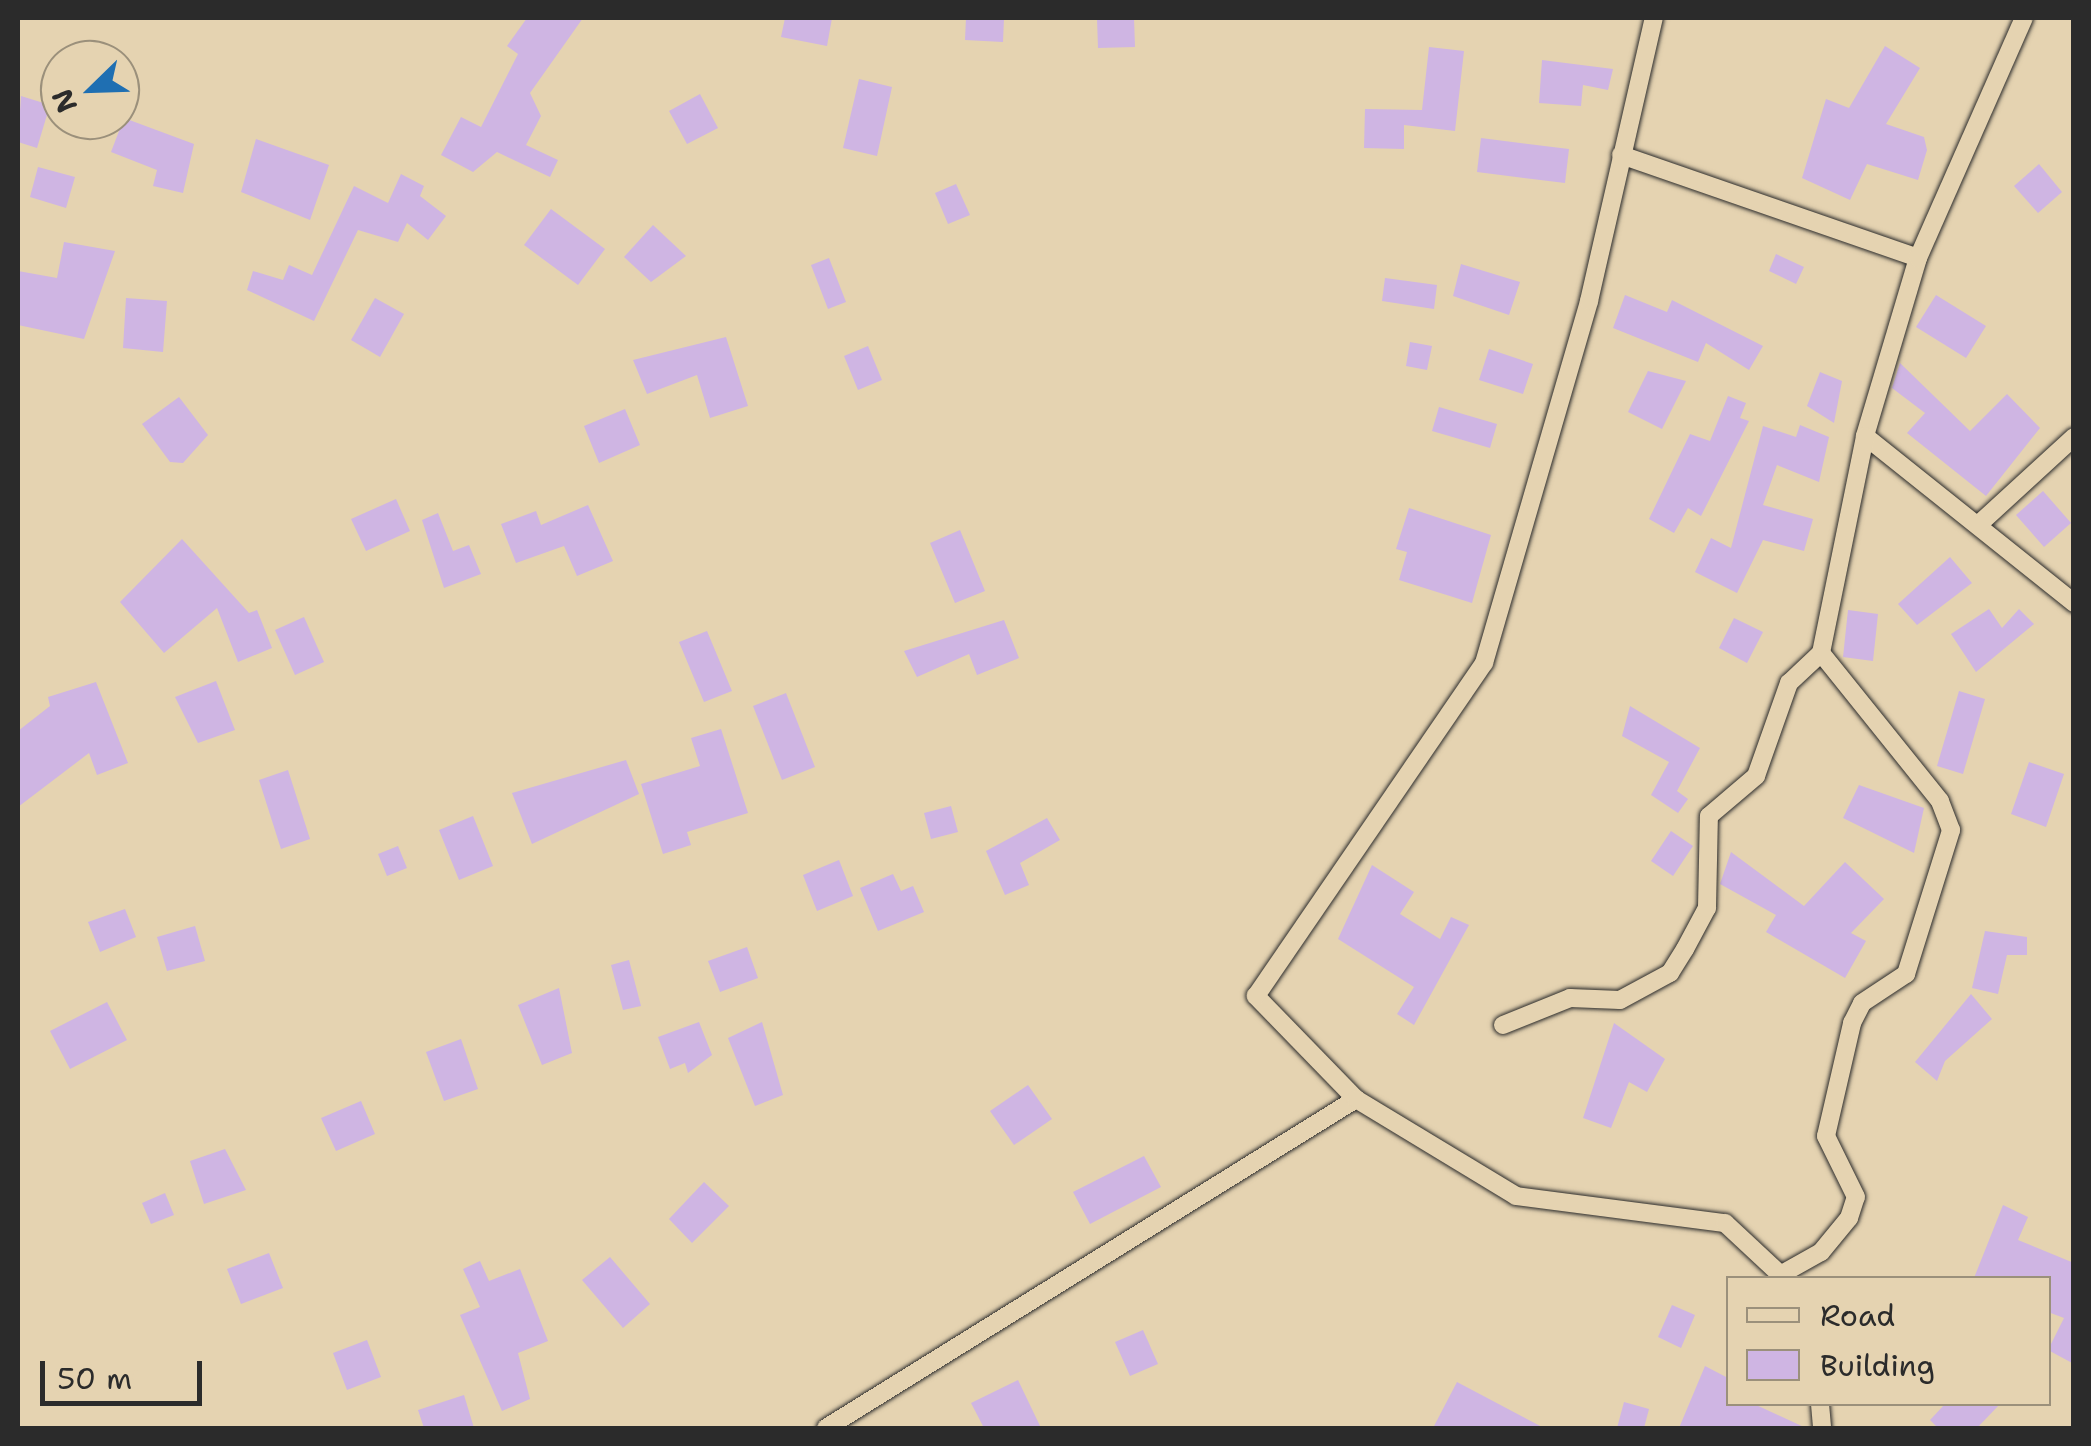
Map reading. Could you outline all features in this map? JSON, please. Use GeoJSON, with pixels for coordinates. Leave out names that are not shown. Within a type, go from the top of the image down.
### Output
{"type":"FeatureCollection","features":[{"type":"Feature","properties":{"kind":"street"},"geometry":{"type":"LineString","coordinates":[[1654,18],[1589,301],[1484,662],[1256,996],[1356,1099],[1516,1196],[1726,1223],[1781,1276]]}},
{"type":"Feature","properties":{"kind":"street"},"geometry":{"type":"LineString","coordinates":[[1504,1025],[1570,998],[1620,1000],[1670,973],[1706,908],[1709,816],[1756,776],[1789,683],[1821,653],[1864,436],[1918,258],[2024,18]]}},
{"type":"Feature","properties":{"kind":"street"},"geometry":{"type":"LineString","coordinates":[[1621,155],[1918,258]]}},
{"type":"Feature","properties":{"kind":"street"},"geometry":{"type":"LineString","coordinates":[[1864,436],[2074,604]]}},
{"type":"Feature","properties":{"kind":"street"},"geometry":{"type":"LineString","coordinates":[[1978,525],[2074,437]]}},
{"type":"Feature","properties":{"kind":"street"},"geometry":{"type":"LineString","coordinates":[[1784,1276],[1822,1252],[1849,1218],[1856,1197],[1826,1136],[1848,1037],[1862,1003],[1906,974],[1952,830],[1940,801],[1821,653]]}},
{"type":"Feature","properties":{"kind":"street"},"geometry":{"type":"LineString","coordinates":[[826,1428],[1356,1099]]}},
{"type":"Feature","properties":{"kind":"building"},"geometry":{"type":"Polygon","coordinates":[[[527,18],[583,18],[530,93],[541,116],[526,145],[558,160],[550,177],[497,152],[473,172],[441,155],[461,117],[481,127],[518,54],[507,46],[527,18]]]}},
{"type":"Feature","properties":{"kind":"building"},"geometry":{"type":"Polygon","coordinates":[[[785,18],[832,18],[827,46],[781,37],[785,18]]]}},
{"type":"Feature","properties":{"kind":"building"},"geometry":{"type":"Polygon","coordinates":[[[966,18],[1004,18],[1003,42],[965,40],[966,18]]]}},
{"type":"Feature","properties":{"kind":"building"},"geometry":{"type":"Polygon","coordinates":[[[1097,18],[1134,18],[1135,47],[1098,48],[1097,18]]]}},
{"type":"Feature","properties":{"kind":"building"},"geometry":{"type":"Polygon","coordinates":[[[1885,46],[1920,68],[1886,124],[1924,137],[1927,150],[1918,180],[1867,164],[1850,200],[1802,178],[1826,99],[1849,108],[1885,46]]]}},
{"type":"Feature","properties":{"kind":"building"},"geometry":{"type":"Polygon","coordinates":[[[1429,47],[1464,51],[1455,131],[1404,125],[1404,149],[1364,148],[1365,109],[1422,110],[1429,47]]]}},
{"type":"Feature","properties":{"kind":"building"},"geometry":{"type":"Polygon","coordinates":[[[1542,60],[1613,69],[1608,90],[1583,85],[1581,106],[1539,103],[1542,60]]]}},
{"type":"Feature","properties":{"kind":"building"},"geometry":{"type":"Polygon","coordinates":[[[859,79],[892,87],[877,156],[843,148],[859,79]]]}},
{"type":"Feature","properties":{"kind":"building"},"geometry":{"type":"Polygon","coordinates":[[[700,94],[718,128],[687,144],[669,111],[700,94]]]}},
{"type":"Feature","properties":{"kind":"building"},"geometry":{"type":"Polygon","coordinates":[[[21,96],[40,102],[40,138],[37,148],[18,142],[21,96]]]}},
{"type":"Feature","properties":{"kind":"building"},"geometry":{"type":"Polygon","coordinates":[[[140,124],[194,144],[183,193],[153,186],[157,170],[111,152],[116,140],[140,140],[140,124]]]}},
{"type":"Feature","properties":{"kind":"building"},"geometry":{"type":"Polygon","coordinates":[[[1481,138],[1569,149],[1565,183],[1477,172],[1481,138]]]}},
{"type":"Feature","properties":{"kind":"building"},"geometry":{"type":"Polygon","coordinates":[[[256,139],[329,165],[310,220],[241,192],[256,139]]]}},
{"type":"Feature","properties":{"kind":"building"},"geometry":{"type":"Polygon","coordinates":[[[2039,164],[2062,192],[2038,213],[2014,186],[2039,164]]]}},
{"type":"Feature","properties":{"kind":"building"},"geometry":{"type":"Polygon","coordinates":[[[38,167],[75,177],[66,208],[30,197],[38,167]]]}},
{"type":"Feature","properties":{"kind":"building"},"geometry":{"type":"Polygon","coordinates":[[[401,174],[424,186],[420,196],[446,216],[428,240],[407,223],[398,242],[358,230],[314,321],[247,290],[253,271],[283,280],[289,265],[312,275],[354,186],[388,203],[401,174]]]}},
{"type":"Feature","properties":{"kind":"building"},"geometry":{"type":"Polygon","coordinates":[[[956,184],[970,215],[948,224],[935,193],[956,184]]]}},
{"type":"Feature","properties":{"kind":"building"},"geometry":{"type":"Polygon","coordinates":[[[551,209],[605,249],[578,285],[524,245],[551,209]]]}},
{"type":"Feature","properties":{"kind":"building"},"geometry":{"type":"Polygon","coordinates":[[[653,225],[686,256],[651,282],[624,257],[653,225]]]}},
{"type":"Feature","properties":{"kind":"building"},"geometry":{"type":"Polygon","coordinates":[[[64,242],[115,251],[84,339],[18,325],[18,271],[57,278],[64,242]]]}},
{"type":"Feature","properties":{"kind":"building"},"geometry":{"type":"Polygon","coordinates":[[[1776,254],[1804,267],[1796,284],[1769,271],[1776,254]]]}},
{"type":"Feature","properties":{"kind":"building"},"geometry":{"type":"Polygon","coordinates":[[[829,258],[846,302],[828,309],[811,265],[829,258]]]}},
{"type":"Feature","properties":{"kind":"building"},"geometry":{"type":"Polygon","coordinates":[[[1461,264],[1520,282],[1509,315],[1453,296],[1461,264]]]}},
{"type":"Feature","properties":{"kind":"building"},"geometry":{"type":"Polygon","coordinates":[[[1385,278],[1437,285],[1434,309],[1382,301],[1385,278]]]}},
{"type":"Feature","properties":{"kind":"building"},"geometry":{"type":"Polygon","coordinates":[[[1625,295],[1667,312],[1672,300],[1763,346],[1749,370],[1706,343],[1698,362],[1613,328],[1625,295]]]}},
{"type":"Feature","properties":{"kind":"building"},"geometry":{"type":"Polygon","coordinates":[[[1936,295],[1986,326],[1966,358],[1916,327],[1936,295]]]}},
{"type":"Feature","properties":{"kind":"building"},"geometry":{"type":"Polygon","coordinates":[[[126,298],[167,301],[163,352],[123,348],[126,298]]]}},
{"type":"Feature","properties":{"kind":"building"},"geometry":{"type":"Polygon","coordinates":[[[375,298],[404,314],[380,357],[351,340],[375,298]]]}},
{"type":"Feature","properties":{"kind":"building"},"geometry":{"type":"Polygon","coordinates":[[[726,337],[748,406],[710,418],[697,375],[647,394],[633,360],[726,337]]]}},
{"type":"Feature","properties":{"kind":"building"},"geometry":{"type":"Polygon","coordinates":[[[1410,342],[1432,346],[1427,370],[1406,366],[1410,342]]]}},
{"type":"Feature","properties":{"kind":"building"},"geometry":{"type":"Polygon","coordinates":[[[868,346],[882,380],[858,390],[844,356],[868,346]]]}},
{"type":"Feature","properties":{"kind":"building"},"geometry":{"type":"Polygon","coordinates":[[[1489,349],[1533,364],[1523,394],[1479,380],[1489,349]]]}},
{"type":"Feature","properties":{"kind":"building"},"geometry":{"type":"Polygon","coordinates":[[[1900,363],[1970,431],[2007,394],[2040,428],[1986,496],[1907,433],[1925,413],[1892,388],[1900,363]]]}},
{"type":"Feature","properties":{"kind":"building"},"geometry":{"type":"Polygon","coordinates":[[[1648,371],[1686,381],[1662,429],[1628,412],[1648,371]]]}},
{"type":"Feature","properties":{"kind":"building"},"geometry":{"type":"Polygon","coordinates":[[[1820,372],[1842,381],[1834,423],[1807,406],[1820,372]]]}},
{"type":"Feature","properties":{"kind":"building"},"geometry":{"type":"Polygon","coordinates":[[[1728,396],[1746,403],[1740,418],[1749,421],[1701,516],[1688,508],[1674,533],[1649,519],[1690,434],[1710,441],[1728,396]]]}},
{"type":"Feature","properties":{"kind":"building"},"geometry":{"type":"Polygon","coordinates":[[[179,397],[208,435],[183,463],[170,462],[142,424],[179,397]]]}},
{"type":"Feature","properties":{"kind":"building"},"geometry":{"type":"Polygon","coordinates":[[[1439,407],[1497,424],[1490,448],[1432,431],[1439,407]]]}},
{"type":"Feature","properties":{"kind":"building"},"geometry":{"type":"Polygon","coordinates":[[[625,409],[640,445],[599,463],[584,426],[625,409]]]}},
{"type":"Feature","properties":{"kind":"building"},"geometry":{"type":"Polygon","coordinates":[[[1800,425],[1829,437],[1819,482],[1777,465],[1763,505],[1813,519],[1804,551],[1763,540],[1737,593],[1695,572],[1711,538],[1731,548],[1763,426],[1796,437],[1800,425]]]}},
{"type":"Feature","properties":{"kind":"building"},"geometry":{"type":"Polygon","coordinates":[[[2043,491],[2071,523],[2044,547],[2016,515],[2043,491]]]}},
{"type":"Feature","properties":{"kind":"building"},"geometry":{"type":"Polygon","coordinates":[[[396,499],[410,531],[366,551],[351,519],[396,499]]]}},
{"type":"Feature","properties":{"kind":"building"},"geometry":{"type":"Polygon","coordinates":[[[588,505],[613,561],[577,576],[564,546],[516,563],[501,524],[536,511],[541,525],[588,505]]]}},
{"type":"Feature","properties":{"kind":"building"},"geometry":{"type":"Polygon","coordinates":[[[1409,508],[1491,535],[1472,603],[1399,580],[1407,552],[1396,549],[1409,508]]]}},
{"type":"Feature","properties":{"kind":"building"},"geometry":{"type":"Polygon","coordinates":[[[438,513],[453,551],[469,545],[481,574],[444,588],[422,520],[438,513]]]}},
{"type":"Feature","properties":{"kind":"building"},"geometry":{"type":"Polygon","coordinates":[[[960,530],[985,591],[955,603],[930,543],[960,530]]]}},
{"type":"Feature","properties":{"kind":"building"},"geometry":{"type":"Polygon","coordinates":[[[182,539],[249,613],[257,610],[272,648],[238,662],[217,608],[164,653],[120,602],[182,539]]]}},
{"type":"Feature","properties":{"kind":"building"},"geometry":{"type":"Polygon","coordinates":[[[1950,557],[1972,583],[1917,625],[1898,604],[1950,557]]]}},
{"type":"Feature","properties":{"kind":"building"},"geometry":{"type":"Polygon","coordinates":[[[1989,609],[2002,628],[2019,609],[2034,624],[1976,672],[1951,634],[1989,609]]]}},
{"type":"Feature","properties":{"kind":"building"},"geometry":{"type":"Polygon","coordinates":[[[1848,610],[1878,614],[1873,661],[1843,657],[1848,610]]]}},
{"type":"Feature","properties":{"kind":"building"},"geometry":{"type":"Polygon","coordinates":[[[304,617],[324,662],[295,675],[275,630],[304,617]]]}},
{"type":"Feature","properties":{"kind":"building"},"geometry":{"type":"Polygon","coordinates":[[[1734,618],[1763,632],[1747,663],[1719,648],[1734,618]]]}},
{"type":"Feature","properties":{"kind":"building"},"geometry":{"type":"Polygon","coordinates":[[[1004,620],[1019,658],[977,675],[969,654],[917,677],[904,651],[1004,620]]]}},
{"type":"Feature","properties":{"kind":"building"},"geometry":{"type":"Polygon","coordinates":[[[707,631],[732,691],[704,702],[679,642],[707,631]]]}},
{"type":"Feature","properties":{"kind":"building"},"geometry":{"type":"Polygon","coordinates":[[[216,681],[235,730],[198,743],[175,697],[216,681]]]}},
{"type":"Feature","properties":{"kind":"building"},"geometry":{"type":"Polygon","coordinates":[[[96,682],[128,763],[97,775],[89,753],[18,807],[18,731],[50,706],[48,697],[96,682]]]}},
{"type":"Feature","properties":{"kind":"building"},"geometry":{"type":"Polygon","coordinates":[[[1959,691],[1985,699],[1963,774],[1937,766],[1959,691]]]}},
{"type":"Feature","properties":{"kind":"building"},"geometry":{"type":"Polygon","coordinates":[[[786,693],[815,767],[782,780],[753,706],[786,693]]]}},
{"type":"Feature","properties":{"kind":"building"},"geometry":{"type":"Polygon","coordinates":[[[1630,706],[1700,748],[1677,791],[1688,799],[1678,813],[1651,795],[1669,762],[1622,736],[1630,706]]]}},
{"type":"Feature","properties":{"kind":"building"},"geometry":{"type":"Polygon","coordinates":[[[721,729],[748,813],[687,832],[691,845],[663,854],[641,784],[700,766],[691,738],[721,729]]]}},
{"type":"Feature","properties":{"kind":"building"},"geometry":{"type":"Polygon","coordinates":[[[626,760],[639,794],[532,844],[512,793],[626,760]]]}},
{"type":"Feature","properties":{"kind":"building"},"geometry":{"type":"Polygon","coordinates":[[[2029,762],[2064,774],[2046,827],[2011,814],[2029,762]]]}},
{"type":"Feature","properties":{"kind":"building"},"geometry":{"type":"Polygon","coordinates":[[[288,770],[310,839],[281,849],[259,780],[288,770]]]}},
{"type":"Feature","properties":{"kind":"building"},"geometry":{"type":"Polygon","coordinates":[[[1859,785],[1924,808],[1914,853],[1843,818],[1859,785]]]}},
{"type":"Feature","properties":{"kind":"building"},"geometry":{"type":"Polygon","coordinates":[[[951,806],[958,832],[931,839],[924,813],[951,806]]]}},
{"type":"Feature","properties":{"kind":"building"},"geometry":{"type":"Polygon","coordinates":[[[473,816],[493,866],[459,880],[439,830],[473,816]]]}},
{"type":"Feature","properties":{"kind":"building"},"geometry":{"type":"Polygon","coordinates":[[[1047,818],[1060,840],[1020,863],[1029,885],[1005,895],[986,851],[1047,818]]]}},
{"type":"Feature","properties":{"kind":"building"},"geometry":{"type":"Polygon","coordinates":[[[1671,831],[1693,846],[1673,876],[1651,861],[1671,831]]]}},
{"type":"Feature","properties":{"kind":"building"},"geometry":{"type":"Polygon","coordinates":[[[398,846],[407,868],[387,876],[378,854],[398,846]]]}},
{"type":"Feature","properties":{"kind":"building"},"geometry":{"type":"Polygon","coordinates":[[[1731,852],[1804,906],[1845,862],[1884,899],[1851,933],[1866,941],[1845,978],[1766,932],[1776,915],[1720,884],[1731,852]]]}},
{"type":"Feature","properties":{"kind":"building"},"geometry":{"type":"Polygon","coordinates":[[[839,860],[853,896],[817,911],[803,875],[839,860]]]}},
{"type":"Feature","properties":{"kind":"building"},"geometry":{"type":"Polygon","coordinates":[[[1372,865],[1414,892],[1400,914],[1440,939],[1451,917],[1469,925],[1414,1025],[1397,1014],[1414,987],[1338,939],[1372,865]]]}},
{"type":"Feature","properties":{"kind":"building"},"geometry":{"type":"Polygon","coordinates":[[[893,874],[901,891],[913,886],[924,912],[878,931],[860,888],[893,874]]]}},
{"type":"Feature","properties":{"kind":"building"},"geometry":{"type":"Polygon","coordinates":[[[125,909],[136,937],[100,952],[88,922],[125,909]]]}},
{"type":"Feature","properties":{"kind":"building"},"geometry":{"type":"Polygon","coordinates":[[[195,926],[205,961],[167,971],[157,937],[195,926]]]}},
{"type":"Feature","properties":{"kind":"building"},"geometry":{"type":"Polygon","coordinates":[[[1985,931],[2027,937],[2027,955],[2007,955],[1998,994],[1972,988],[1985,931]]]}},
{"type":"Feature","properties":{"kind":"building"},"geometry":{"type":"Polygon","coordinates":[[[747,947],[758,978],[720,992],[708,961],[747,947]]]}},
{"type":"Feature","properties":{"kind":"building"},"geometry":{"type":"Polygon","coordinates":[[[629,960],[641,1006],[623,1010],[611,965],[629,960]]]}},
{"type":"Feature","properties":{"kind":"building"},"geometry":{"type":"Polygon","coordinates":[[[559,988],[572,1053],[542,1065],[518,1005],[559,988]]]}},
{"type":"Feature","properties":{"kind":"building"},"geometry":{"type":"Polygon","coordinates":[[[1971,994],[1992,1019],[1945,1061],[1937,1081],[1915,1062],[1971,994]]]}},
{"type":"Feature","properties":{"kind":"building"},"geometry":{"type":"Polygon","coordinates":[[[107,1002],[127,1040],[70,1069],[50,1031],[107,1002]]]}},
{"type":"Feature","properties":{"kind":"building"},"geometry":{"type":"Polygon","coordinates":[[[699,1022],[712,1055],[688,1073],[685,1063],[670,1069],[658,1037],[699,1022]]]}},
{"type":"Feature","properties":{"kind":"building"},"geometry":{"type":"Polygon","coordinates":[[[762,1022],[783,1095],[755,1106],[728,1038],[762,1022]]]}},
{"type":"Feature","properties":{"kind":"building"},"geometry":{"type":"Polygon","coordinates":[[[1614,1023],[1665,1059],[1647,1092],[1629,1082],[1611,1128],[1583,1118],[1614,1023]]]}},
{"type":"Feature","properties":{"kind":"building"},"geometry":{"type":"Polygon","coordinates":[[[461,1039],[478,1089],[444,1101],[426,1052],[461,1039]]]}},
{"type":"Feature","properties":{"kind":"building"},"geometry":{"type":"Polygon","coordinates":[[[1028,1085],[1052,1119],[1014,1145],[990,1111],[1028,1085]]]}},
{"type":"Feature","properties":{"kind":"building"},"geometry":{"type":"Polygon","coordinates":[[[361,1101],[375,1134],[336,1151],[321,1118],[361,1101]]]}},
{"type":"Feature","properties":{"kind":"building"},"geometry":{"type":"Polygon","coordinates":[[[225,1149],[246,1190],[204,1204],[190,1161],[225,1149]]]}},
{"type":"Feature","properties":{"kind":"building"},"geometry":{"type":"Polygon","coordinates":[[[1144,1156],[1161,1187],[1090,1224],[1073,1192],[1144,1156]]]}},
{"type":"Feature","properties":{"kind":"building"},"geometry":{"type":"Polygon","coordinates":[[[704,1182],[729,1206],[692,1243],[669,1219],[704,1182]]]}},
{"type":"Feature","properties":{"kind":"building"},"geometry":{"type":"Polygon","coordinates":[[[165,1193],[174,1215],[151,1224],[142,1203],[165,1193]]]}},
{"type":"Feature","properties":{"kind":"building"},"geometry":{"type":"Polygon","coordinates":[[[2003,1205],[2028,1217],[2018,1240],[2074,1263],[2074,1364],[2051,1352],[2064,1318],[2051,1313],[2051,1276],[1975,1276],[2003,1205]]]}},
{"type":"Feature","properties":{"kind":"building"},"geometry":{"type":"Polygon","coordinates":[[[269,1253],[283,1288],[241,1304],[227,1269],[269,1253]]]}},
{"type":"Feature","properties":{"kind":"building"},"geometry":{"type":"Polygon","coordinates":[[[610,1257],[650,1304],[623,1328],[582,1280],[610,1257]]]}},
{"type":"Feature","properties":{"kind":"building"},"geometry":{"type":"Polygon","coordinates":[[[480,1261],[489,1281],[520,1269],[548,1341],[518,1353],[530,1399],[502,1411],[460,1315],[480,1307],[463,1269],[480,1261]]]}},
{"type":"Feature","properties":{"kind":"building"},"geometry":{"type":"Polygon","coordinates":[[[1672,1305],[1695,1315],[1681,1348],[1658,1337],[1672,1305]]]}},
{"type":"Feature","properties":{"kind":"building"},"geometry":{"type":"Polygon","coordinates":[[[1143,1330],[1158,1364],[1130,1376],[1115,1342],[1143,1330]]]}},
{"type":"Feature","properties":{"kind":"building"},"geometry":{"type":"Polygon","coordinates":[[[367,1340],[381,1377],[347,1390],[333,1353],[367,1340]]]}},
{"type":"Feature","properties":{"kind":"building"},"geometry":{"type":"Polygon","coordinates":[[[1705,1366],[1726,1377],[1726,1406],[1758,1406],[1806,1428],[1679,1428],[1705,1366]]]}},
{"type":"Feature","properties":{"kind":"building"},"geometry":{"type":"Polygon","coordinates":[[[1018,1380],[1041,1428],[984,1428],[971,1403],[1018,1380]]]}},
{"type":"Feature","properties":{"kind":"building"},"geometry":{"type":"Polygon","coordinates":[[[1457,1382],[1544,1428],[1433,1428],[1457,1382]]]}},
{"type":"Feature","properties":{"kind":"building"},"geometry":{"type":"Polygon","coordinates":[[[464,1395],[474,1428],[424,1428],[418,1410],[464,1395]]]}},
{"type":"Feature","properties":{"kind":"building"},"geometry":{"type":"Polygon","coordinates":[[[1624,1402],[1649,1409],[1644,1428],[1617,1428],[1624,1402]]]}},
{"type":"Feature","properties":{"kind":"building"},"geometry":{"type":"Polygon","coordinates":[[[1943,1406],[1998,1406],[1977,1428],[1938,1428],[1930,1420],[1943,1406]]]}}]}
